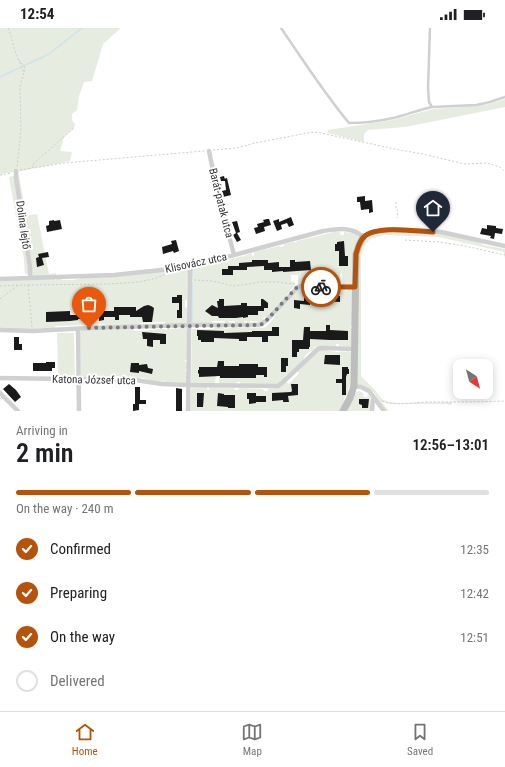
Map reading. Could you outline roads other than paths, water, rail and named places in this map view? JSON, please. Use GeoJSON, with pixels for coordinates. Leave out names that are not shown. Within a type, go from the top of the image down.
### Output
{"type":"FeatureCollection","features":[{"type":"Feature","properties":{"kind":"street","name":"Barát-patak utca"},"geometry":{"type":"LineString","coordinates":[[208,151],[234,255]]}},
{"type":"Feature","properties":{"kind":"street","name":"Dolina lejtő"},"geometry":{"type":"LineString","coordinates":[[16,171],[30,267],[28,278]]}},
{"type":"Feature","properties":{"kind":"street","name":"Klisovácz utca"},"geometry":{"type":"LineString","coordinates":[[0,279],[114,275],[190,267],[323,231],[342,229],[349,230],[357,232],[363,237]]}},
{"type":"Feature","properties":{"kind":"street"},"geometry":{"type":"LineString","coordinates":[[342,411],[350,398],[354,386],[356,254],[363,237],[369,233],[393,229],[440,232],[505,246]]}},
{"type":"Feature","properties":{"kind":"street"},"geometry":{"type":"LineString","coordinates":[[188,411],[190,267]]}},
{"type":"Feature","properties":{"kind":"street"},"geometry":{"type":"LineString","coordinates":[[0,330],[33,331],[78,328],[260,325],[266,321],[296,288],[302,286],[355,287]]}},
{"type":"Feature","properties":{"kind":"street"},"geometry":{"type":"LineString","coordinates":[[78,328],[79,411]]}},
{"type":"Feature","properties":{"kind":"street","name":"Katona József utca"},"geometry":{"type":"LineString","coordinates":[[0,378],[134,380],[162,384],[264,387],[277,386],[318,349],[354,349]]}},
{"type":"Feature","properties":{"kind":"street"},"geometry":{"type":"LineString","coordinates":[[354,386],[369,391],[384,411]]}},
{"type":"Feature","properties":{"kind":"street"},"geometry":{"type":"LineString","coordinates":[[0,393],[18,411]]}},
{"type":"Feature","properties":{"kind":"street"},"geometry":{"type":"LineString","coordinates":[[372,411],[373,396]]}},
{"type":"Feature","properties":{"kind":"lane"},"geometry":{"type":"LineString","coordinates":[[281,28],[349,123],[392,118],[432,106],[476,104],[490,102],[505,97]]}},
{"type":"Feature","properties":{"kind":"lane"},"geometry":{"type":"LineString","coordinates":[[430,28],[428,88],[429,102],[432,106]]}},
{"type":"Feature","properties":{"kind":"waterway"},"geometry":{"type":"LineString","coordinates":[[0,77],[49,54],[82,28]]}},
{"type":"Feature","properties":{"kind":"waterway"},"geometry":{"type":"LineString","coordinates":[[198,267],[204,266]]}},
{"type":"Feature","properties":{"kind":"waterway"},"geometry":{"type":"LineString","coordinates":[[192,276],[192,271],[194,268]]}},
{"type":"Feature","properties":{"kind":"waterway"},"geometry":{"type":"LineString","coordinates":[[192,283],[192,321]]}}]}
